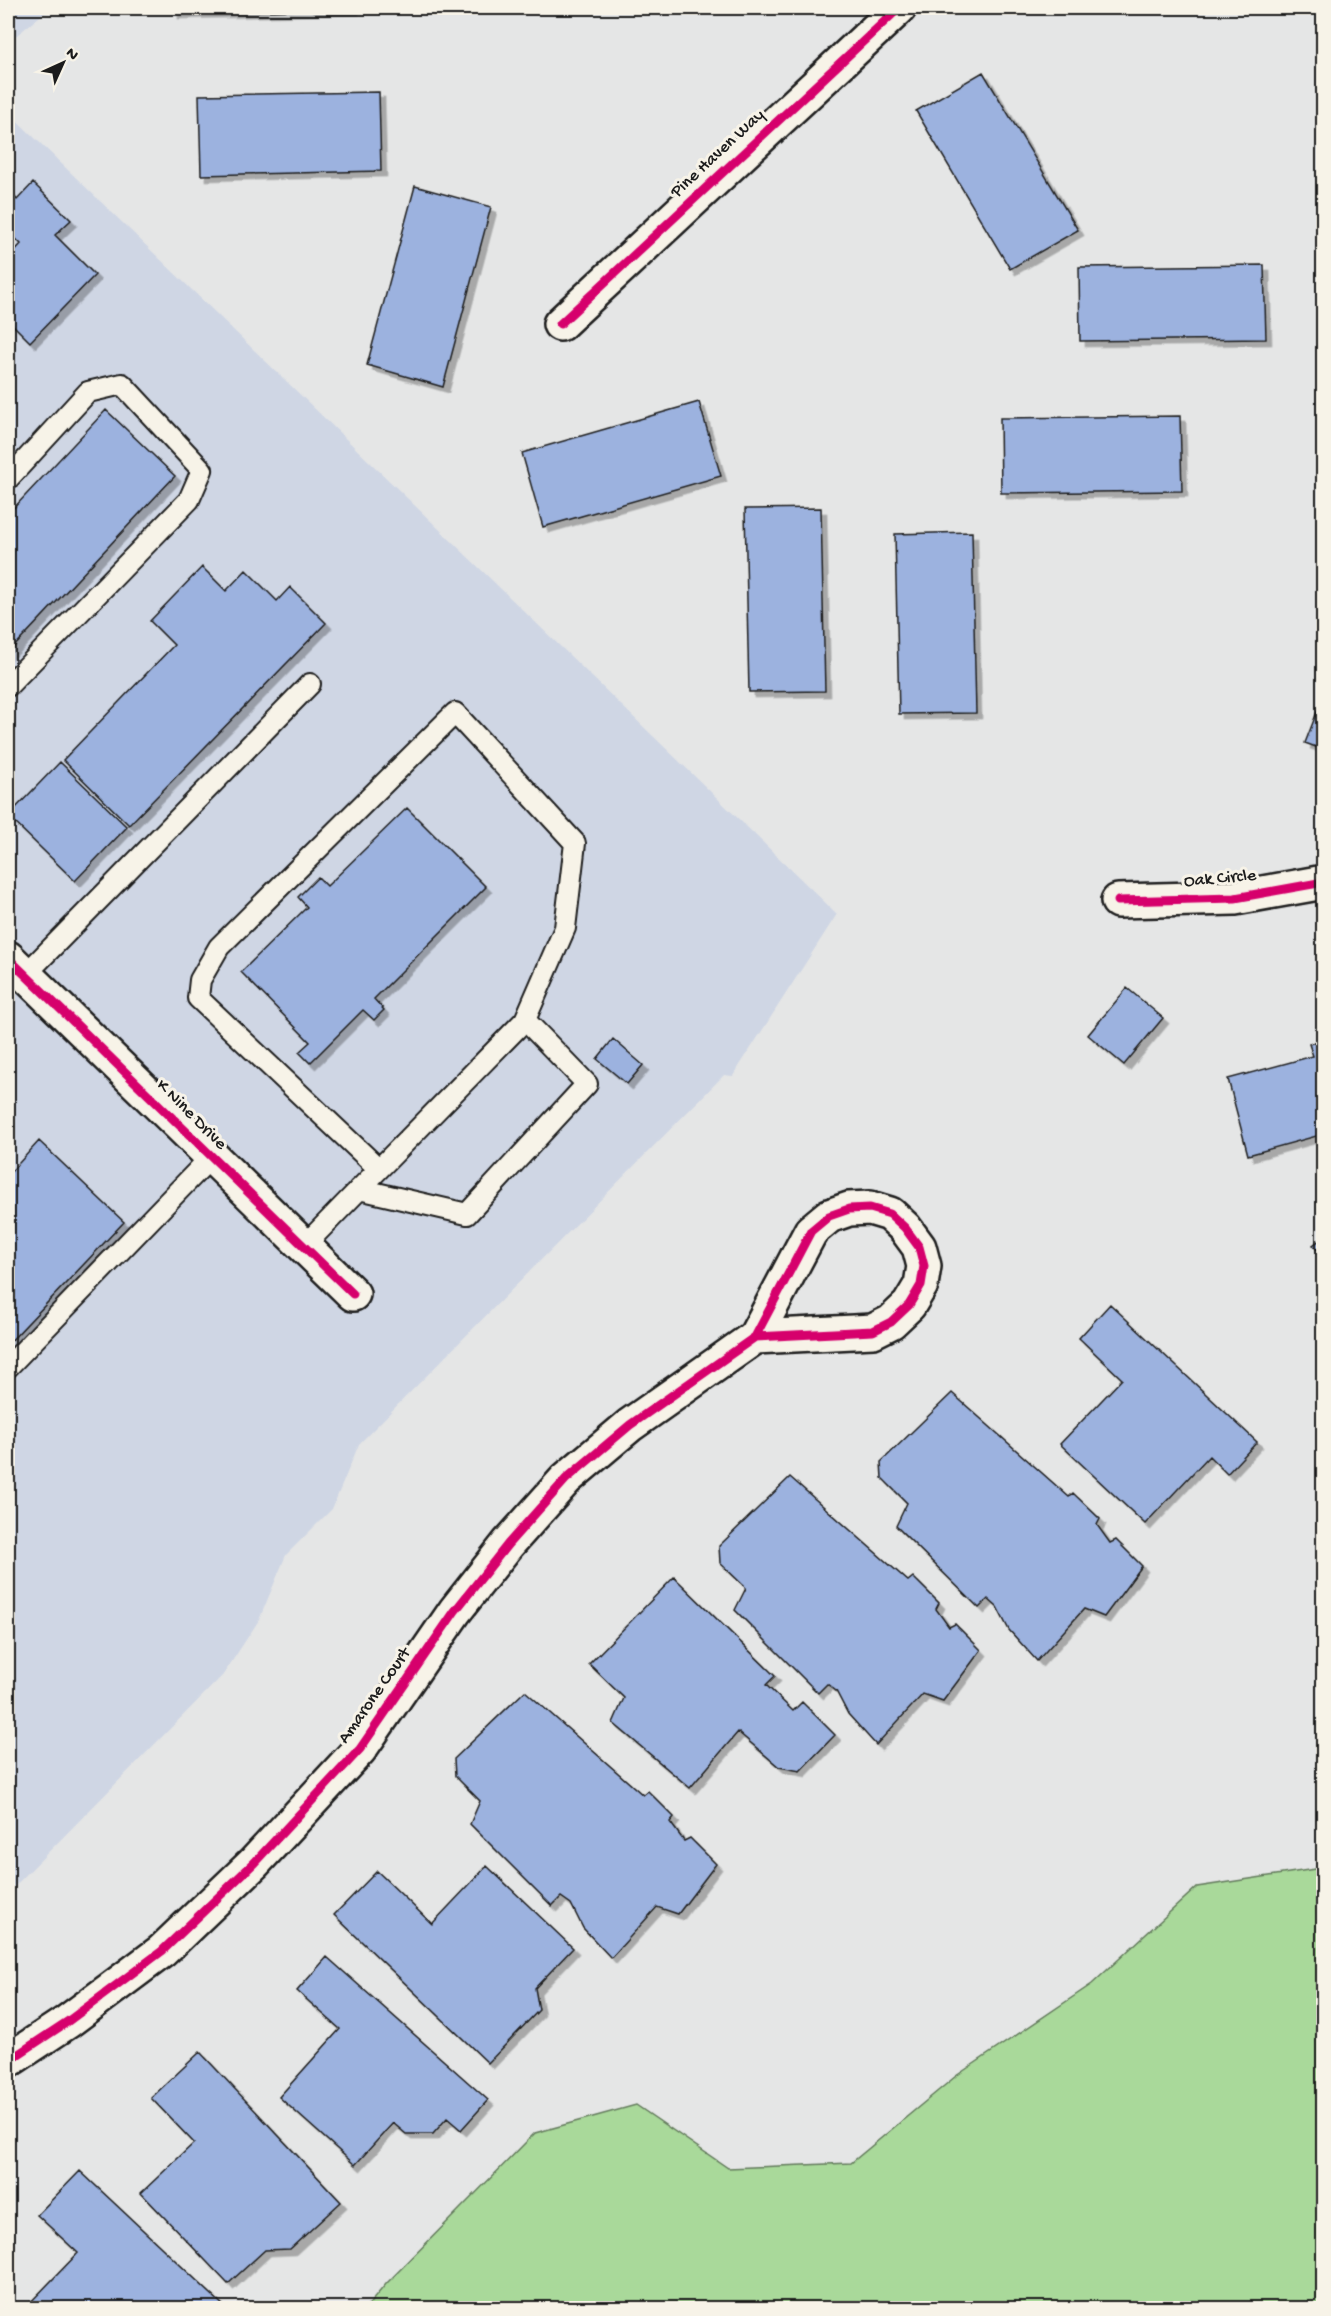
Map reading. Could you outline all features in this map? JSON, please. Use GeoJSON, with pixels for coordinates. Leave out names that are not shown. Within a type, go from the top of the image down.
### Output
{"type":"FeatureCollection","features":[{"type":"Feature","properties":{"kind":"street","name":"Pine Haven Way"},"geometry":{"type":"LineString","coordinates":[[560,324],[899,8]]}},
{"type":"Feature","properties":{"kind":"street","name":"Oak Circle"},"geometry":{"type":"LineString","coordinates":[[1118,901],[1235,898],[1323,882]]}},
{"type":"Feature","properties":{"kind":"street","name":"K Nine Drive"},"geometry":{"type":"LineString","coordinates":[[17,966],[210,1158],[353,1294]]}},
{"type":"Feature","properties":{"kind":"street","name":"Amarone Court"},"geometry":{"type":"LineString","coordinates":[[8,2061],[67,2022],[162,1951],[254,1863],[360,1749],[455,1611],[508,1544],[566,1479],[630,1425],[755,1337],[802,1244],[811,1231],[829,1216],[849,1209],[870,1208],[890,1214],[905,1228],[919,1247],[924,1266],[921,1285],[909,1305],[891,1322],[873,1331],[755,1337]]}},
{"type":"Feature","properties":{"kind":"lane"},"geometry":{"type":"LineString","coordinates":[[8,479],[88,392],[122,384],[202,470],[189,500],[8,686]]}},
{"type":"Feature","properties":{"kind":"lane"},"geometry":{"type":"LineString","coordinates":[[17,966],[310,684]]}},
{"type":"Feature","properties":{"kind":"lane"},"geometry":{"type":"LineString","coordinates":[[304,1246],[525,1020],[565,928],[575,843],[455,713],[219,947],[200,980],[198,998],[379,1169]]}},
{"type":"Feature","properties":{"kind":"lane"},"geometry":{"type":"LineString","coordinates":[[358,1190],[467,1214],[587,1084],[525,1020]]}},
{"type":"Feature","properties":{"kind":"lane"},"geometry":{"type":"LineString","coordinates":[[8,1367],[210,1158]]}},
{"type":"Feature","properties":{"kind":"shaded area"},"geometry":{"type":"Polygon","coordinates":[[[8,8],[50,8],[17,35],[8,39],[8,8]]]}},
{"type":"Feature","properties":{"kind":"shaded area"},"geometry":{"type":"Polygon","coordinates":[[[8,112],[837,914],[733,1076],[724,1075],[359,1444],[332,1509],[286,1555],[259,1620],[223,1675],[8,1893],[8,112]]]}},
{"type":"Feature","properties":{"kind":"green space"},"geometry":{"type":"Polygon","coordinates":[[[1323,1862],[1323,2308],[366,2308],[386,2284],[535,2133],[636,2105],[728,2168],[851,2163],[956,2076],[1092,1984],[1197,1887],[1315,1869],[1323,1862]]]}},
{"type":"Feature","properties":{"kind":"building"},"geometry":{"type":"Polygon","coordinates":[[[173,8],[353,8],[353,9],[173,13],[173,8]]]}},
{"type":"Feature","properties":{"kind":"building"},"geometry":{"type":"Polygon","coordinates":[[[983,72],[1078,230],[1010,269],[916,111],[983,72]]]}},
{"type":"Feature","properties":{"kind":"building"},"geometry":{"type":"Polygon","coordinates":[[[379,92],[381,171],[201,175],[199,95],[379,92]]]}},
{"type":"Feature","properties":{"kind":"building"},"geometry":{"type":"Polygon","coordinates":[[[33,183],[71,220],[55,235],[95,275],[30,342],[8,320],[8,258],[21,244],[8,231],[8,190],[17,200],[33,183]]]}},
{"type":"Feature","properties":{"kind":"building"},"geometry":{"type":"Polygon","coordinates":[[[415,186],[491,207],[443,387],[367,365],[415,186]]]}},
{"type":"Feature","properties":{"kind":"building"},"geometry":{"type":"Polygon","coordinates":[[[1264,265],[1266,339],[1080,341],[1079,267],[1264,265]]]}},
{"type":"Feature","properties":{"kind":"building"},"geometry":{"type":"Polygon","coordinates":[[[699,402],[721,476],[543,527],[522,453],[699,402]]]}},
{"type":"Feature","properties":{"kind":"building"},"geometry":{"type":"Polygon","coordinates":[[[106,410],[175,476],[8,653],[8,514],[106,410]]]}},
{"type":"Feature","properties":{"kind":"building"},"geometry":{"type":"Polygon","coordinates":[[[1180,416],[1182,491],[1001,493],[1000,418],[1180,416]]]}},
{"type":"Feature","properties":{"kind":"building"},"geometry":{"type":"Polygon","coordinates":[[[821,508],[825,691],[749,692],[745,509],[821,508]]]}},
{"type":"Feature","properties":{"kind":"building"},"geometry":{"type":"Polygon","coordinates":[[[972,532],[976,713],[899,714],[895,534],[972,532]]]}},
{"type":"Feature","properties":{"kind":"building"},"geometry":{"type":"Polygon","coordinates":[[[202,567],[226,591],[246,570],[277,601],[290,587],[326,623],[129,825],[63,760],[174,645],[150,621],[202,567]]]}},
{"type":"Feature","properties":{"kind":"building"},"geometry":{"type":"Polygon","coordinates":[[[1324,694],[1324,750],[1305,743],[1324,694]]]}},
{"type":"Feature","properties":{"kind":"building"},"geometry":{"type":"Polygon","coordinates":[[[60,762],[127,827],[75,881],[8,816],[60,762]]]}},
{"type":"Feature","properties":{"kind":"building"},"geometry":{"type":"Polygon","coordinates":[[[407,808],[486,887],[374,999],[384,1010],[374,1020],[363,1010],[310,1063],[299,1052],[310,1042],[241,972],[307,907],[298,897],[318,877],[327,886],[407,808]]]}},
{"type":"Feature","properties":{"kind":"building"},"geometry":{"type":"Polygon","coordinates":[[[1127,988],[1163,1018],[1124,1065],[1088,1035],[1127,988]]]}},
{"type":"Feature","properties":{"kind":"building"},"geometry":{"type":"Polygon","coordinates":[[[613,1039],[643,1065],[627,1084],[597,1059],[613,1039]]]}},
{"type":"Feature","properties":{"kind":"building"},"geometry":{"type":"Polygon","coordinates":[[[1324,1040],[1324,1134],[1248,1155],[1228,1079],[1313,1056],[1309,1044],[1324,1040]]]}},
{"type":"Feature","properties":{"kind":"building"},"geometry":{"type":"Polygon","coordinates":[[[39,1141],[124,1222],[8,1344],[8,1175],[39,1141]]]}},
{"type":"Feature","properties":{"kind":"building"},"geometry":{"type":"Polygon","coordinates":[[[1324,1237],[1324,1258],[1313,1245],[1324,1237]]]}},
{"type":"Feature","properties":{"kind":"building"},"geometry":{"type":"Polygon","coordinates":[[[1110,1304],[1257,1442],[1227,1474],[1209,1456],[1145,1524],[1060,1444],[1122,1379],[1079,1338],[1110,1304]]]}},
{"type":"Feature","properties":{"kind":"building"},"geometry":{"type":"Polygon","coordinates":[[[952,1393],[1069,1497],[1073,1493],[1100,1519],[1097,1525],[1110,1543],[1116,1540],[1142,1566],[1104,1617],[1084,1609],[1037,1661],[1009,1630],[997,1607],[988,1599],[979,1608],[896,1526],[907,1503],[882,1478],[881,1462],[952,1393]]]}},
{"type":"Feature","properties":{"kind":"building"},"geometry":{"type":"Polygon","coordinates":[[[790,1477],[908,1581],[913,1577],[939,1603],[936,1609],[949,1627],[955,1624],[981,1650],[943,1701],[923,1694],[876,1745],[848,1714],[836,1691],[827,1684],[818,1693],[735,1610],[746,1588],[720,1563],[719,1546],[790,1477]]]}},
{"type":"Feature","properties":{"kind":"building"},"geometry":{"type":"Polygon","coordinates":[[[674,1577],[775,1676],[766,1685],[793,1711],[802,1702],[835,1735],[800,1771],[779,1767],[738,1732],[690,1788],[613,1723],[624,1698],[589,1664],[674,1577]]]}},
{"type":"Feature","properties":{"kind":"building"},"geometry":{"type":"Polygon","coordinates":[[[525,1691],[643,1795],[648,1791],[674,1817],[670,1822],[684,1841],[690,1838],[716,1864],[678,1914],[657,1907],[611,1958],[583,1928],[571,1904],[561,1897],[552,1906],[470,1824],[480,1801],[455,1776],[454,1759],[525,1691]]]}},
{"type":"Feature","properties":{"kind":"building"},"geometry":{"type":"Polygon","coordinates":[[[487,1866],[573,1948],[535,1988],[539,2010],[488,2063],[334,1915],[377,1871],[432,1924],[487,1866]]]}},
{"type":"Feature","properties":{"kind":"building"},"geometry":{"type":"Polygon","coordinates":[[[327,1957],[488,2100],[461,2130],[447,2118],[433,2134],[406,2134],[393,2123],[355,2165],[279,2097],[340,2029],[297,1991],[327,1957]]]}},
{"type":"Feature","properties":{"kind":"building"},"geometry":{"type":"Polygon","coordinates":[[[200,2052],[341,2202],[290,2249],[265,2250],[228,2284],[141,2193],[194,2143],[151,2098],[200,2052]]]}},
{"type":"Feature","properties":{"kind":"building"},"geometry":{"type":"Polygon","coordinates":[[[80,2171],[226,2308],[25,2308],[78,2253],[37,2215],[80,2171]]]}},
{"type":"Feature","properties":{"kind":"cycle path"},"geometry":{"type":"LineString","coordinates":[[560,324],[899,8]]}},
{"type":"Feature","properties":{"kind":"cycle path"},"geometry":{"type":"LineString","coordinates":[[1118,901],[1235,898],[1324,882]]}},
{"type":"Feature","properties":{"kind":"cycle path"},"geometry":{"type":"LineString","coordinates":[[8,958],[353,1294]]}},
{"type":"Feature","properties":{"kind":"cycle path"},"geometry":{"type":"LineString","coordinates":[[8,2061],[67,2022],[162,1951],[254,1863],[360,1749],[455,1611],[508,1544],[566,1479],[630,1425],[755,1337],[811,1231],[829,1216],[849,1209],[870,1208],[890,1214],[905,1228],[919,1247],[924,1266],[921,1285],[909,1305],[891,1322],[873,1331],[755,1337]]}}]}
